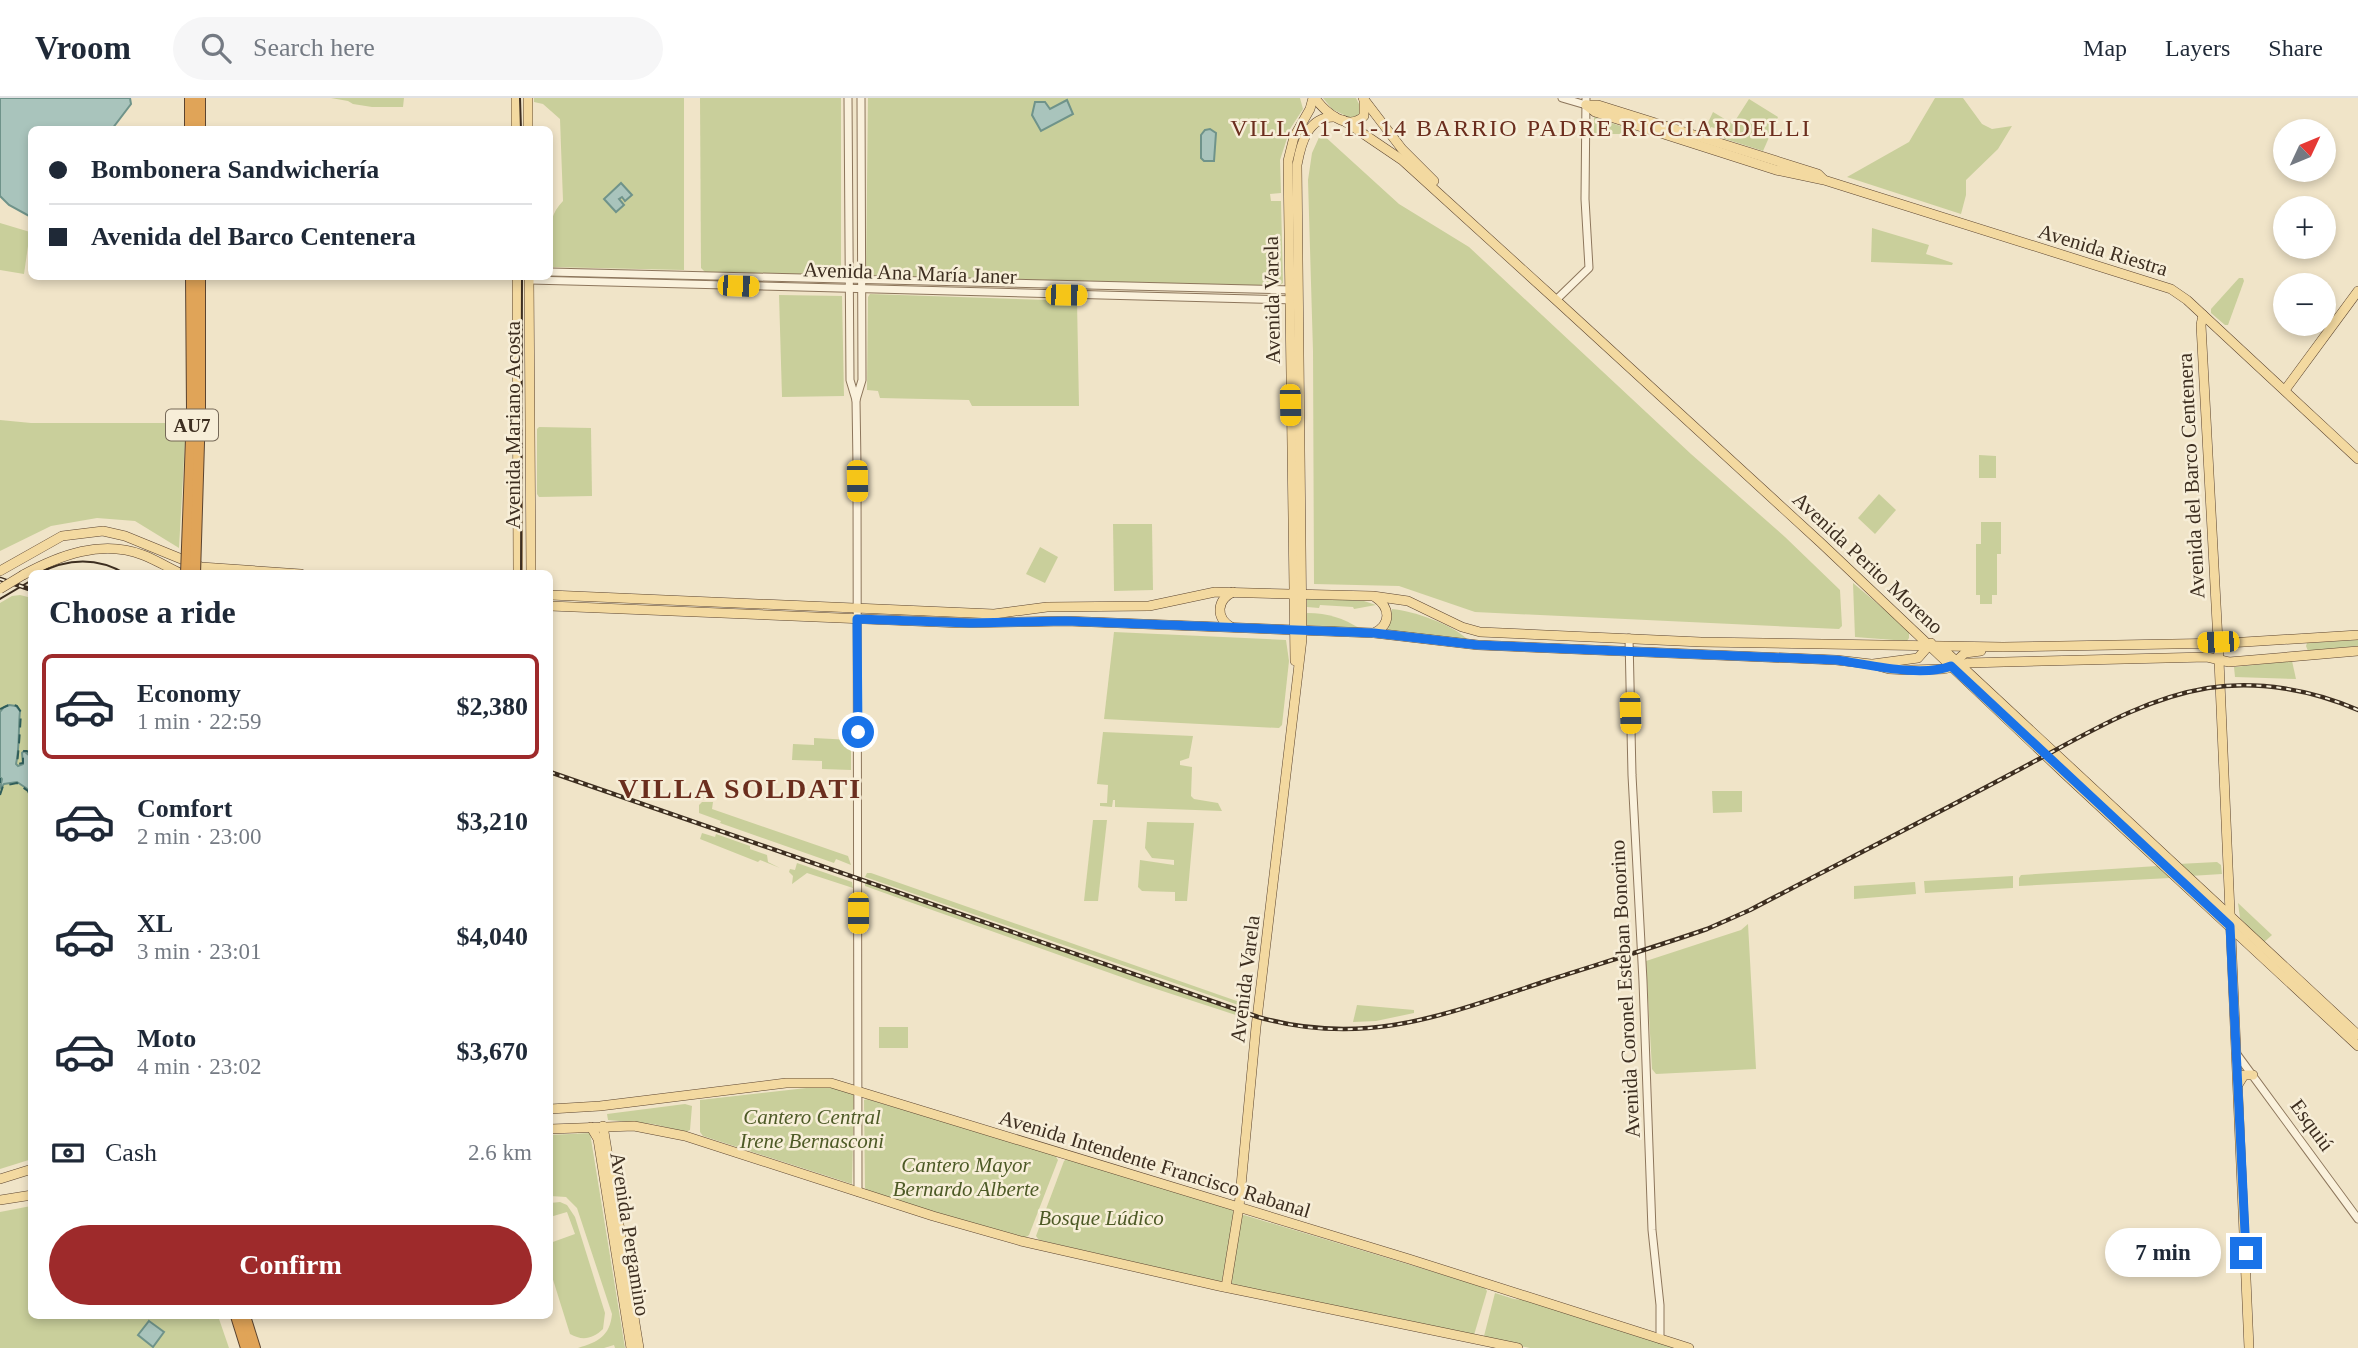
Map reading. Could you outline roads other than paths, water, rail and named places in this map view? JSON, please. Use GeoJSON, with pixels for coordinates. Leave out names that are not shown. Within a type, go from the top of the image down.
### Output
{"type":"FeatureCollection","features":[{"type":"Feature","properties":{"kind":"highway"},"geometry":{"type":"LineString","coordinates":[[190,98],[190,126]]}},
{"type":"Feature","properties":{"kind":"highway"},"geometry":{"type":"LineString","coordinates":[[200,98],[200,126]]}},
{"type":"Feature","properties":{"kind":"highway","name":"AU7"},"geometry":{"type":"LineString","coordinates":[[184,570],[192,411],[191,280]]}},
{"type":"Feature","properties":{"kind":"highway","name":"AU7"},"geometry":{"type":"LineString","coordinates":[[195,570],[200,411],[200,280]]}},
{"type":"Feature","properties":{"kind":"highway"},"geometry":{"type":"LineString","coordinates":[[236,1319],[245,1343]]}},
{"type":"Feature","properties":{"kind":"highway"},"geometry":{"type":"LineString","coordinates":[[246,1320],[255,1348]]}},
{"type":"Feature","properties":{"kind":"main road"},"geometry":{"type":"LineString","coordinates":[[516,98],[516,126]]}},
{"type":"Feature","properties":{"kind":"main road"},"geometry":{"type":"LineString","coordinates":[[528,98],[528,126]]}},
{"type":"Feature","properties":{"kind":"main road","name":"Avenida Perito Moreno"},"geometry":{"type":"LineString","coordinates":[[1314,98],[1339,119],[1402,160],[1558,299],[1934,644],[2230,921],[2358,1046]]}},
{"type":"Feature","properties":{"kind":"main road","name":"Avenida Varela"},"geometry":{"type":"LineString","coordinates":[[1226,1287],[1239,1207],[1256,1027],[1297,675],[1299,630],[1296,405],[1288,161],[1294,137],[1314,98]]}},
{"type":"Feature","properties":{"kind":"main road","name":"Avenida Perito Moreno"},"geometry":{"type":"LineString","coordinates":[[1363,98],[1404,151],[1558,299]]}},
{"type":"Feature","properties":{"kind":"main road","name":"Avenida Varela"},"geometry":{"type":"LineString","coordinates":[[1294,295],[1297,165],[1300,147],[1317,120],[1339,119],[1355,122],[1362,119],[1366,110],[1363,98]]}},
{"type":"Feature","properties":{"kind":"main road","name":"Avenida Riestra"},"geometry":{"type":"LineString","coordinates":[[1586,102],[1744,155],[1818,174],[1824,180],[2171,289],[2203,315],[2358,459]]}},
{"type":"Feature","properties":{"kind":"main road","name":"Avenida Mariano Acosta"},"geometry":{"type":"LineString","coordinates":[[518,570],[524,280]]}},
{"type":"Feature","properties":{"kind":"main road","name":"Avenida Mariano Acosta"},"geometry":{"type":"LineString","coordinates":[[524,280],[531,570]]}},
{"type":"Feature","properties":{"kind":"main road"},"geometry":{"type":"LineString","coordinates":[[2285,390],[2358,290]]}},
{"type":"Feature","properties":{"kind":"main road","name":"Avenida del Barco Centenera"},"geometry":{"type":"LineString","coordinates":[[2203,315],[2201,326],[2219,660],[2249,1348]]}},
{"type":"Feature","properties":{"kind":"main road"},"geometry":{"type":"LineString","coordinates":[[2,569],[66,535],[92,531],[112,532],[201,567],[245,570]]}},
{"type":"Feature","properties":{"kind":"main road"},"geometry":{"type":"LineString","coordinates":[[66,535],[64,548],[73,554]]}},
{"type":"Feature","properties":{"kind":"main road"},"geometry":{"type":"LineString","coordinates":[[33,570],[50,561],[103,547],[144,555],[176,570]]}},
{"type":"Feature","properties":{"kind":"main road"},"geometry":{"type":"LineString","coordinates":[[0,589],[28,572]]}},
{"type":"Feature","properties":{"kind":"main road"},"geometry":{"type":"LineString","coordinates":[[1235,592],[1223,600],[1219,609],[1226,624],[1236,628]]}},
{"type":"Feature","properties":{"kind":"main road"},"geometry":{"type":"LineString","coordinates":[[553,595],[994,614],[1053,607],[1149,606],[1208,593],[1373,596],[1408,601],[1462,627],[1480,632],[1707,642],[2000,646],[2218,642],[2358,635]]}},
{"type":"Feature","properties":{"kind":"main road"},"geometry":{"type":"LineString","coordinates":[[1373,596],[1384,604],[1387,612],[1384,625],[1374,633]]}},
{"type":"Feature","properties":{"kind":"main road"},"geometry":{"type":"LineString","coordinates":[[553,606],[970,623],[1066,621],[1374,633],[1478,645],[1775,656],[1871,664],[1889,669],[1941,669],[1955,664],[2207,657],[2229,662],[2358,650]]}},
{"type":"Feature","properties":{"kind":"main road"},"geometry":{"type":"LineString","coordinates":[[1871,664],[1888,660],[1912,660],[1934,644]]}},
{"type":"Feature","properties":{"kind":"main road"},"geometry":{"type":"LineString","coordinates":[[1955,664],[1965,653],[1992,650],[2000,646]]}},
{"type":"Feature","properties":{"kind":"main road","name":"Avenida Perito Moreno"},"geometry":{"type":"LineString","coordinates":[[2230,921],[2358,1035]]}},
{"type":"Feature","properties":{"kind":"main road"},"geometry":{"type":"LineString","coordinates":[[2238,1084],[2244,1075],[2253,1075]]}},
{"type":"Feature","properties":{"kind":"main road","name":"Avenida Intendente Francisco Rabanal"},"geometry":{"type":"LineString","coordinates":[[553,1109],[600,1106],[807,1082],[831,1083],[1689,1348]]}},
{"type":"Feature","properties":{"kind":"main road","name":"Avenida Pergamino"},"geometry":{"type":"LineString","coordinates":[[603,1126],[639,1348]]}},
{"type":"Feature","properties":{"kind":"main road","name":"Avenida Pergamino"},"geometry":{"type":"LineString","coordinates":[[591,1127],[598,1139],[631,1348]]}},
{"type":"Feature","properties":{"kind":"main road"},"geometry":{"type":"LineString","coordinates":[[553,1129],[643,1127],[693,1138],[969,1227],[1226,1287],[1518,1348]]}},
{"type":"Feature","properties":{"kind":"main road"},"geometry":{"type":"LineString","coordinates":[[3,1179],[28,1170]]}},
{"type":"Feature","properties":{"kind":"main road"},"geometry":{"type":"LineString","coordinates":[[0,1200],[28,1196]]}},
{"type":"Feature","properties":{"kind":"main road"},"geometry":{"type":"LineString","coordinates":[[1490,1290],[1513,1297],[1528,1297]]}},
{"type":"Feature","properties":{"kind":"street"},"geometry":{"type":"LineString","coordinates":[[848,98],[850,380],[856,400],[858,1192]]}},
{"type":"Feature","properties":{"kind":"street"},"geometry":{"type":"LineString","coordinates":[[856,400],[863,380],[861,98]]}},
{"type":"Feature","properties":{"kind":"street","name":"Avenida Riestra"},"geometry":{"type":"LineString","coordinates":[[1562,98],[1586,102]]}},
{"type":"Feature","properties":{"kind":"street"},"geometry":{"type":"LineString","coordinates":[[1558,299],[1589,268],[1584,199],[1586,102]]}},
{"type":"Feature","properties":{"kind":"street","name":"Avenida Ana María Janer"},"geometry":{"type":"LineString","coordinates":[[553,272],[592,277]]}},
{"type":"Feature","properties":{"kind":"street","name":"Avenida Ana María Janer"},"geometry":{"type":"LineString","coordinates":[[553,277],[691,280],[862,290],[1137,297],[1294,295]]}},
{"type":"Feature","properties":{"kind":"street","name":"Avenida Ana María Janer"},"geometry":{"type":"LineString","coordinates":[[691,280],[862,280],[1294,295]]}},
{"type":"Feature","properties":{"kind":"street"},"geometry":{"type":"LineString","coordinates":[[1137,297],[1136,291],[1140,288]]}},
{"type":"Feature","properties":{"kind":"street","name":"Avenida Coronel Esteban Bonorino"},"geometry":{"type":"LineString","coordinates":[[1629,638],[1652,1230],[1660,1305],[1660,1339]]}},
{"type":"Feature","properties":{"kind":"street","name":"Esquiú"},"geometry":{"type":"LineString","coordinates":[[2236,1053],[2358,1219]]}},
{"type":"Feature","properties":{"kind":"water"},"geometry":{"type":"Polygon","coordinates":[[[0,98],[130,98],[131,104],[114,126],[28,126],[28,215],[9,205],[0,196],[0,98]]]}},
{"type":"Feature","properties":{"kind":"water"},"geometry":{"type":"Polygon","coordinates":[[[1067,100],[1073,114],[1041,131],[1032,115],[1035,102],[1045,102],[1050,109],[1067,100]]]}},
{"type":"Feature","properties":{"kind":"water"},"geometry":{"type":"Polygon","coordinates":[[[1210,129],[1216,133],[1214,161],[1204,161],[1201,158],[1201,135],[1210,129]]]}},
{"type":"Feature","properties":{"kind":"water"},"geometry":{"type":"Polygon","coordinates":[[[621,183],[632,195],[625,201],[622,197],[619,199],[624,205],[616,212],[604,199],[621,183]]]}},
{"type":"Feature","properties":{"kind":"water"},"geometry":{"type":"Polygon","coordinates":[[[16,706],[20,711],[16,764],[23,764],[24,751],[28,754],[28,789],[17,782],[4,784],[0,789],[0,712],[4,707],[16,706]]]}},
{"type":"Feature","properties":{"kind":"water"},"geometry":{"type":"Polygon","coordinates":[[[149,1321],[164,1332],[153,1347],[138,1335],[149,1321]]]}},
{"type":"Feature","properties":{"kind":"tram line"},"geometry":{"type":"LineString","coordinates":[[520,98],[521,126]]}},
{"type":"Feature","properties":{"kind":"tram line"},"geometry":{"type":"LineString","coordinates":[[521,570],[522,280]]}},
{"type":"Feature","properties":{"kind":"tram line"},"geometry":{"type":"LineString","coordinates":[[46,570],[82,561],[104,564],[119,570]]}},
{"type":"Feature","properties":{"kind":"tram line"},"geometry":{"type":"LineString","coordinates":[[0,599],[28,582]]}},
{"type":"Feature","properties":{"kind":"railway"},"geometry":{"type":"LineString","coordinates":[[0,579],[28,589]]}},
{"type":"Feature","properties":{"kind":"railway"},"geometry":{"type":"LineString","coordinates":[[553,773],[1258,1017],[1297,1026],[1371,1028],[1441,1015],[1707,929],[1750,910],[2098,727],[2163,699],[2208,688],[2265,686],[2304,692],[2358,710]]}},
{"type":"Feature","properties":{"kind":"district","name":"VILLA 1-11-14 BARRIO PADRE RICCIARDELLI"},"geometry":{"type":"Point","coordinates":[1521,128]}},
{"type":"Feature","properties":{"kind":"district","name":"VILLA SOLDATI"},"geometry":{"type":"Point","coordinates":[740,788]}},
{"type":"Feature","properties":{"kind":"park label","name":"Cantero Central Irene Bernasconi"},"geometry":{"type":"Point","coordinates":[812,1129]}},
{"type":"Feature","properties":{"kind":"park label","name":"Cantero Mayor Bernardo Alberte"},"geometry":{"type":"Point","coordinates":[966,1177]}},
{"type":"Feature","properties":{"kind":"park label","name":"Bosque Lúdico"},"geometry":{"type":"Point","coordinates":[1101,1218]}}]}
